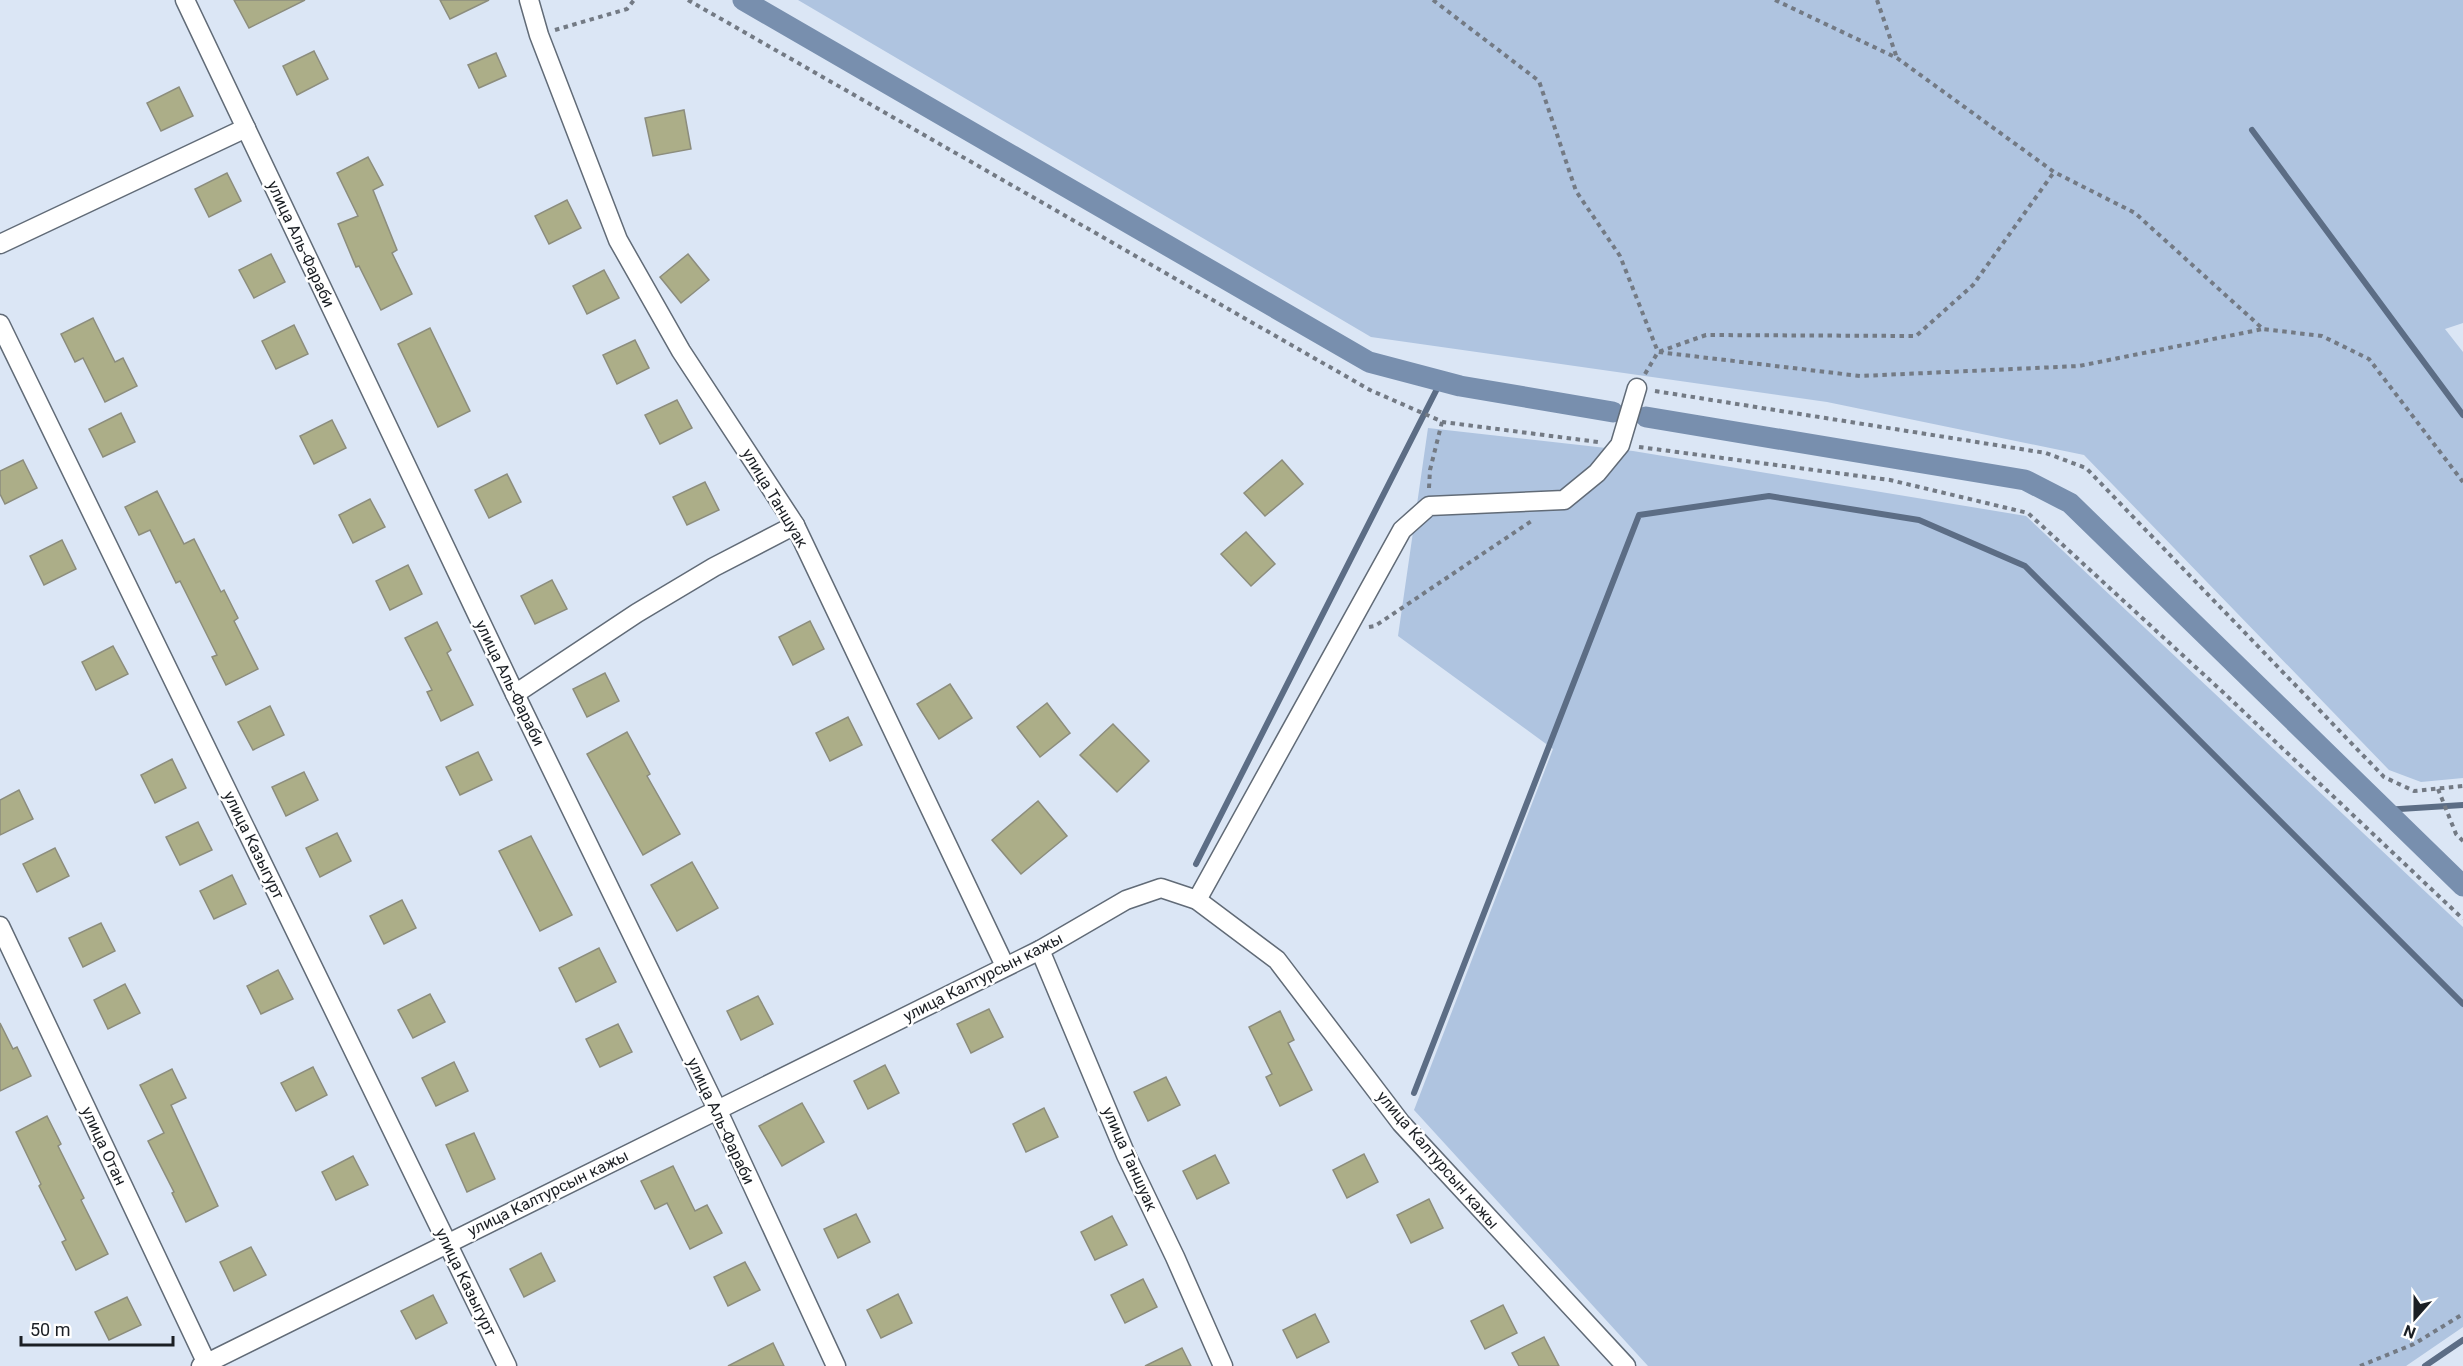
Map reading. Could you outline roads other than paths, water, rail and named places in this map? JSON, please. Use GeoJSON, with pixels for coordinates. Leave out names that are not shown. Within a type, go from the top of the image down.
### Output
{"type":"FeatureCollection","features":[{"type":"Feature","properties":{"kind":"street","name":"улица Аль-Фараби"},"geometry":{"type":"LineString","coordinates":[[185,0],[515,694],[717,1109],[836,1366]]}},
{"type":"Feature","properties":{"kind":"street","name":"улица Таншуак"},"geometry":{"type":"LineString","coordinates":[[528,0],[539,35],[618,240],[681,351],[795,525],[1005,966]]}},
{"type":"Feature","properties":{"kind":"street"},"geometry":{"type":"LineString","coordinates":[[0,244],[246,128]]}},
{"type":"Feature","properties":{"kind":"street","name":"улица Казыгурт"},"geometry":{"type":"LineString","coordinates":[[0,324],[507,1366]]}},
{"type":"Feature","properties":{"kind":"street"},"geometry":{"type":"LineString","coordinates":[[1197,900],[1402,530],[1429,506],[1564,500],[1598,473],[1620,445],[1637,388]]}},
{"type":"Feature","properties":{"kind":"street"},"geometry":{"type":"LineString","coordinates":[[515,694],[637,613],[714,567],[795,525]]}},
{"type":"Feature","properties":{"kind":"street","name":"улица Калтурсын кажы"},"geometry":{"type":"LineString","coordinates":[[205,1365],[1040,950],[1126,900],[1161,888],[1197,900],[1277,960],[1401,1123],[1626,1366]]}},
{"type":"Feature","properties":{"kind":"street","name":"улица Отан"},"geometry":{"type":"LineString","coordinates":[[0,926],[205,1365]]}},
{"type":"Feature","properties":{"kind":"street","name":"улица Таншуак"},"geometry":{"type":"LineString","coordinates":[[1040,950],[1126,1155],[1175,1257],[1223,1366]]}},
{"type":"Feature","properties":{"kind":"waterway"},"geometry":{"type":"LineString","coordinates":[[743,0],[1369,362],[1460,386],[1613,412]]}},
{"type":"Feature","properties":{"kind":"waterway"},"geometry":{"type":"LineString","coordinates":[[2252,130],[2463,415]]}},
{"type":"Feature","properties":{"kind":"waterway"},"geometry":{"type":"LineString","coordinates":[[1196,864],[1441,381]]}},
{"type":"Feature","properties":{"kind":"waterway"},"geometry":{"type":"LineString","coordinates":[[1646,417],[2025,480],[2070,503],[2463,886]]}},
{"type":"Feature","properties":{"kind":"waterway"},"geometry":{"type":"LineString","coordinates":[[1414,1093],[1639,515],[1769,496],[1919,520],[2025,566],[2463,1004]]}},
{"type":"Feature","properties":{"kind":"waterway"},"geometry":{"type":"LineString","coordinates":[[2384,810],[2463,805]]}},
{"type":"Feature","properties":{"kind":"waterway"},"geometry":{"type":"LineString","coordinates":[[2425,1366],[2463,1340]]}}]}
